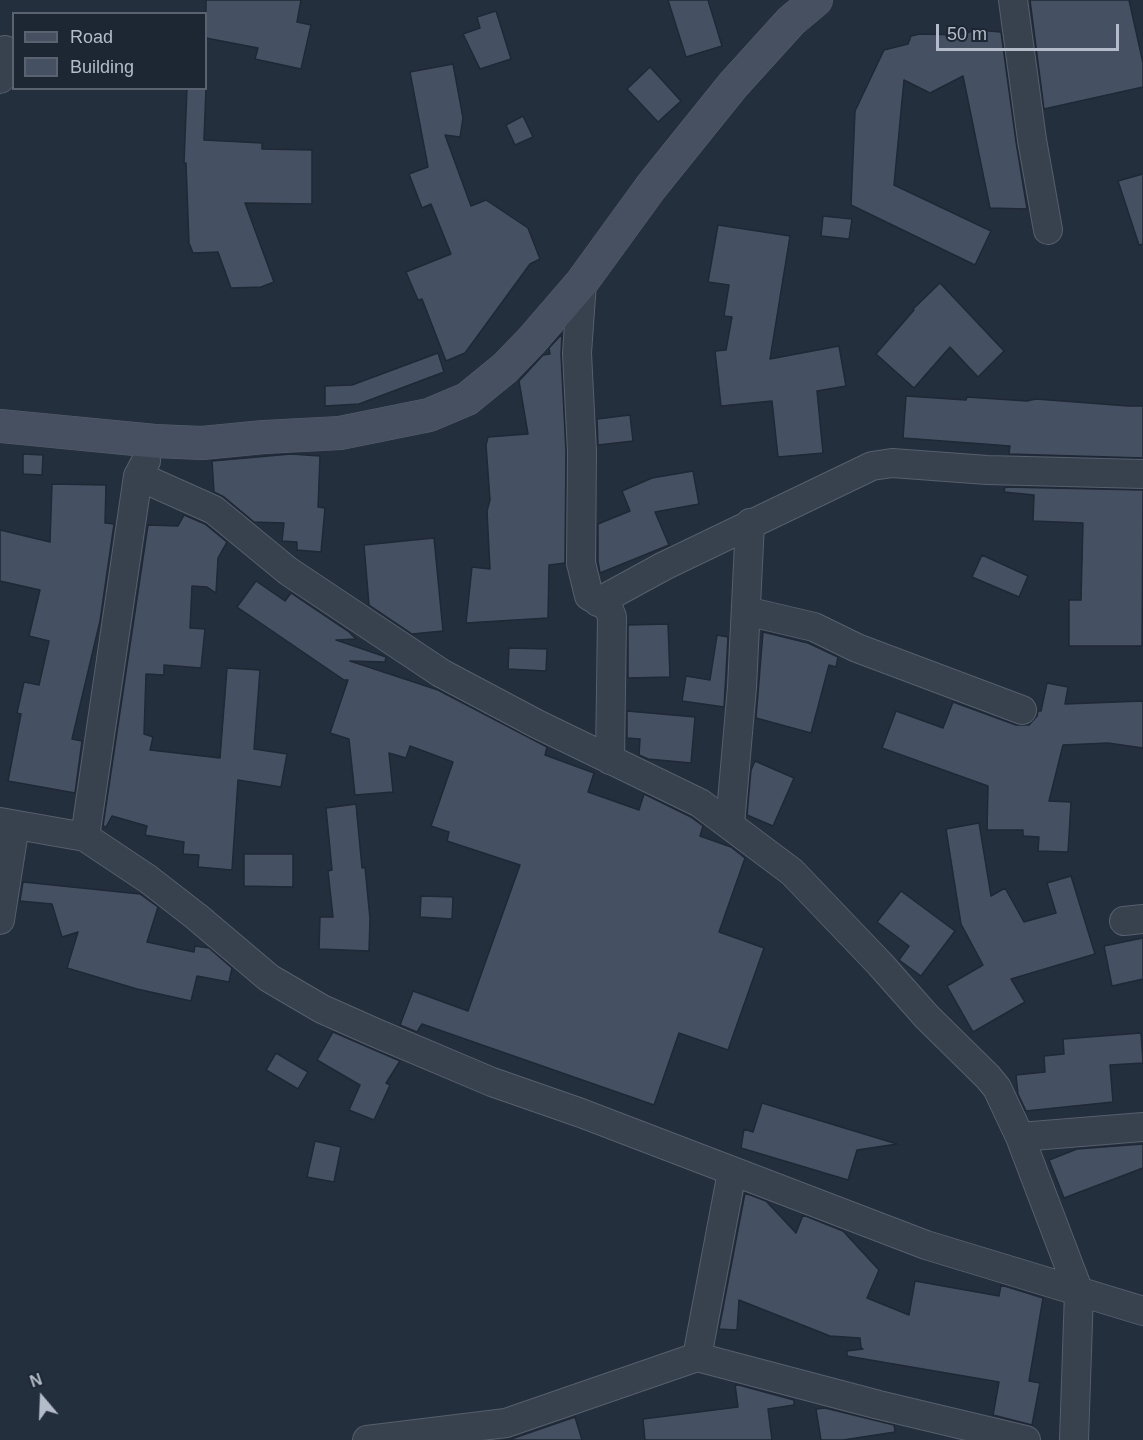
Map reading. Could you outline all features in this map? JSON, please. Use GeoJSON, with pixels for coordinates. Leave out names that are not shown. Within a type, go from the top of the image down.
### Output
{"type":"FeatureCollection","features":[{"type":"Feature","properties":{"kind":"main road"},"geometry":{"type":"LineString","coordinates":[[0,426],[155,441],[202,443],[340,433],[429,415],[467,399],[505,368],[582,282],[651,187],[733,85],[791,21],[816,0]]}},
{"type":"Feature","properties":{"kind":"street"},"geometry":{"type":"LineString","coordinates":[[1013,0],[1032,140],[1048,230]]}},
{"type":"Feature","properties":{"kind":"street"},"geometry":{"type":"LineString","coordinates":[[0,79],[5,50]]}},
{"type":"Feature","properties":{"kind":"street"},"geometry":{"type":"LineString","coordinates":[[582,282],[577,353],[582,452],[581,563],[588,592],[592,598],[608,607],[612,617],[610,760]]}},
{"type":"Feature","properties":{"kind":"street"},"geometry":{"type":"LineString","coordinates":[[85,837],[138,476],[155,441]]}},
{"type":"Feature","properties":{"kind":"street"},"geometry":{"type":"LineString","coordinates":[[598,602],[663,566],[872,466],[892,463],[987,470],[1143,474]]}},
{"type":"Feature","properties":{"kind":"street"},"geometry":{"type":"LineString","coordinates":[[138,476],[214,510],[288,571],[441,673],[610,760],[700,803],[792,872],[927,1017],[997,1088],[1020,1137],[1079,1292],[1074,1440]]}},
{"type":"Feature","properties":{"kind":"street"},"geometry":{"type":"LineString","coordinates":[[730,824],[750,524]]}},
{"type":"Feature","properties":{"kind":"street"},"geometry":{"type":"LineString","coordinates":[[746,611],[814,627],[857,648],[1022,710]]}},
{"type":"Feature","properties":{"kind":"street"},"geometry":{"type":"LineString","coordinates":[[0,920],[8,824],[85,837],[148,879],[269,978],[322,1010],[492,1082],[926,1245],[1143,1311]]}},
{"type":"Feature","properties":{"kind":"street"},"geometry":{"type":"LineString","coordinates":[[1020,1137],[1143,1127]]}},
{"type":"Feature","properties":{"kind":"street"},"geometry":{"type":"LineString","coordinates":[[697,1357],[732,1172]]}},
{"type":"Feature","properties":{"kind":"street"},"geometry":{"type":"LineString","coordinates":[[367,1440],[506,1423],[697,1357],[879,1405],[1026,1440]]}},
{"type":"Feature","properties":{"kind":"building"},"geometry":{"type":"Polygon","coordinates":[[[206,0],[301,0],[297,22],[311,25],[301,69],[255,59],[258,48],[207,38],[206,0]]]}},
{"type":"Feature","properties":{"kind":"building"},"geometry":{"type":"Polygon","coordinates":[[[668,0],[708,0],[722,46],[686,57],[668,0]]]}},
{"type":"Feature","properties":{"kind":"building"},"geometry":{"type":"Polygon","coordinates":[[[1030,0],[1129,0],[1143,63],[1143,87],[1044,109],[1030,0]]]}},
{"type":"Feature","properties":{"kind":"building"},"geometry":{"type":"Polygon","coordinates":[[[496,11],[511,59],[480,69],[463,34],[480,28],[477,17],[496,11]]]}},
{"type":"Feature","properties":{"kind":"building"},"geometry":{"type":"Polygon","coordinates":[[[977,30],[1001,32],[1027,209],[990,208],[963,76],[930,93],[904,80],[894,185],[991,231],[975,265],[851,205],[855,111],[884,50],[908,44],[911,36],[920,34],[958,35],[977,30]]]}},
{"type":"Feature","properties":{"kind":"building"},"geometry":{"type":"Polygon","coordinates":[[[453,64],[463,118],[460,137],[445,135],[471,206],[486,200],[528,228],[540,259],[530,264],[465,353],[446,361],[422,299],[418,300],[406,272],[451,254],[431,204],[422,208],[409,174],[428,167],[410,72],[453,64]]]}},
{"type":"Feature","properties":{"kind":"building"},"geometry":{"type":"Polygon","coordinates":[[[650,67],[681,101],[658,122],[627,89],[650,67]]]}},
{"type":"Feature","properties":{"kind":"building"},"geometry":{"type":"Polygon","coordinates":[[[187,90],[206,90],[204,140],[262,143],[262,149],[312,150],[312,204],[245,203],[274,282],[261,287],[231,288],[218,252],[193,253],[189,243],[186,163],[184,163],[187,90]]]}},
{"type":"Feature","properties":{"kind":"building"},"geometry":{"type":"Polygon","coordinates":[[[523,116],[533,137],[515,145],[506,125],[523,116]]]}},
{"type":"Feature","properties":{"kind":"building"},"geometry":{"type":"Polygon","coordinates":[[[1143,174],[1143,244],[1139,245],[1118,181],[1143,174]]]}},
{"type":"Feature","properties":{"kind":"building"},"geometry":{"type":"Polygon","coordinates":[[[823,216],[852,219],[849,239],[821,236],[823,216]]]}},
{"type":"Feature","properties":{"kind":"building"},"geometry":{"type":"Polygon","coordinates":[[[718,225],[790,236],[770,359],[839,346],[846,386],[817,391],[823,453],[778,457],[772,401],[721,406],[715,351],[726,350],[732,317],[724,316],[729,285],[708,282],[718,225]]]}},
{"type":"Feature","properties":{"kind":"building"},"geometry":{"type":"Polygon","coordinates":[[[940,283],[1004,351],[978,377],[950,347],[914,388],[876,354],[913,309],[940,283]]]}},
{"type":"Feature","properties":{"kind":"building"},"geometry":{"type":"Polygon","coordinates":[[[562,334],[566,452],[565,563],[549,565],[548,618],[466,623],[472,567],[490,569],[487,511],[490,500],[486,445],[488,437],[528,434],[519,381],[543,355],[550,354],[549,348],[562,334]]]}},
{"type":"Feature","properties":{"kind":"building"},"geometry":{"type":"Polygon","coordinates":[[[438,353],[444,372],[359,404],[325,406],[325,386],[352,385],[438,353]]]}},
{"type":"Feature","properties":{"kind":"building"},"geometry":{"type":"Polygon","coordinates":[[[906,396],[966,400],[967,397],[1027,401],[1036,399],[1143,406],[1143,458],[1009,454],[1010,446],[903,438],[906,396]]]}},
{"type":"Feature","properties":{"kind":"building"},"geometry":{"type":"Polygon","coordinates":[[[630,415],[633,441],[598,445],[597,419],[630,415]]]}},
{"type":"Feature","properties":{"kind":"building"},"geometry":{"type":"Polygon","coordinates":[[[23,454],[43,455],[42,475],[23,474],[23,454]]]}},
{"type":"Feature","properties":{"kind":"building"},"geometry":{"type":"Polygon","coordinates":[[[291,454],[320,456],[318,507],[325,508],[321,552],[297,550],[297,542],[282,541],[284,523],[254,522],[224,497],[214,492],[212,461],[291,454]]]}},
{"type":"Feature","properties":{"kind":"building"},"geometry":{"type":"Polygon","coordinates":[[[693,471],[699,504],[655,512],[669,545],[600,573],[598,524],[630,511],[622,491],[652,478],[693,471]]]}},
{"type":"Feature","properties":{"kind":"building"},"geometry":{"type":"Polygon","coordinates":[[[52,484],[106,485],[105,523],[114,524],[100,621],[72,739],[82,741],[75,793],[8,781],[21,714],[17,713],[24,682],[39,685],[49,641],[29,636],[40,590],[0,581],[0,530],[50,542],[52,484]]]}},
{"type":"Feature","properties":{"kind":"building"},"geometry":{"type":"Polygon","coordinates":[[[1005,487],[1143,490],[1142,646],[1069,646],[1069,600],[1081,600],[1083,523],[1033,521],[1034,495],[1004,492],[1005,487]]]}},
{"type":"Feature","properties":{"kind":"building"},"geometry":{"type":"Polygon","coordinates":[[[184,515],[205,524],[227,542],[218,558],[216,593],[207,587],[192,586],[190,628],[205,629],[201,668],[164,665],[164,675],[146,674],[144,734],[153,737],[150,750],[220,758],[227,668],[260,670],[254,749],[287,754],[281,787],[238,780],[232,870],[198,867],[199,855],[183,854],[184,842],[145,835],[147,826],[112,816],[106,827],[103,826],[148,525],[178,526],[184,515]]]}},
{"type":"Feature","properties":{"kind":"building"},"geometry":{"type":"Polygon","coordinates":[[[434,538],[443,631],[412,634],[369,605],[364,545],[434,538]]]}},
{"type":"Feature","properties":{"kind":"building"},"geometry":{"type":"Polygon","coordinates":[[[982,555],[1028,576],[1019,597],[972,577],[982,555]]]}},
{"type":"Feature","properties":{"kind":"building"},"geometry":{"type":"Polygon","coordinates":[[[256,581],[285,601],[291,593],[356,639],[336,640],[386,657],[385,662],[350,661],[438,690],[547,747],[545,755],[594,773],[588,792],[639,810],[644,794],[691,817],[703,826],[700,836],[731,847],[745,858],[719,932],[764,948],[728,1050],[679,1033],[654,1105],[422,1024],[417,1032],[400,1025],[413,991],[468,1011],[520,865],[447,841],[449,832],[431,826],[453,762],[410,746],[406,758],[389,753],[393,792],[355,795],[349,739],[330,733],[348,680],[344,680],[237,607],[256,581]]]}},
{"type":"Feature","properties":{"kind":"building"},"geometry":{"type":"Polygon","coordinates":[[[668,624],[670,677],[628,678],[628,625],[668,624]]]}},
{"type":"Feature","properties":{"kind":"building"},"geometry":{"type":"Polygon","coordinates":[[[763,632],[808,643],[838,657],[836,667],[829,665],[811,733],[756,718],[763,632]]]}},
{"type":"Feature","properties":{"kind":"building"},"geometry":{"type":"Polygon","coordinates":[[[717,635],[728,637],[724,707],[682,701],[686,676],[710,680],[717,635]]]}},
{"type":"Feature","properties":{"kind":"building"},"geometry":{"type":"Polygon","coordinates":[[[509,648],[547,649],[546,671],[508,669],[509,648]]]}},
{"type":"Feature","properties":{"kind":"building"},"geometry":{"type":"Polygon","coordinates":[[[1047,683],[1068,687],[1065,704],[1143,701],[1143,748],[1108,743],[1063,745],[1049,801],[1071,802],[1068,852],[1038,851],[1039,837],[1023,836],[1023,830],[987,830],[988,786],[882,748],[896,711],[943,728],[953,702],[1016,725],[1029,725],[1037,716],[1038,711],[1041,711],[1047,683]]]}},
{"type":"Feature","properties":{"kind":"building"},"geometry":{"type":"Polygon","coordinates":[[[627,711],[695,717],[691,763],[648,759],[639,755],[640,739],[627,738],[627,711]]]}},
{"type":"Feature","properties":{"kind":"building"},"geometry":{"type":"Polygon","coordinates":[[[755,761],[794,778],[773,826],[747,815],[751,770],[755,761]]]}},
{"type":"Feature","properties":{"kind":"building"},"geometry":{"type":"Polygon","coordinates":[[[356,804],[370,919],[369,951],[319,949],[320,917],[333,917],[328,871],[332,870],[326,808],[356,804]]]}},
{"type":"Feature","properties":{"kind":"building"},"geometry":{"type":"Polygon","coordinates":[[[979,823],[991,896],[1005,888],[1024,922],[1056,913],[1047,883],[1071,876],[1095,954],[1011,979],[1025,1002],[973,1032],[947,986],[983,965],[961,924],[946,829],[979,823]]]}},
{"type":"Feature","properties":{"kind":"building"},"geometry":{"type":"Polygon","coordinates":[[[244,854],[293,854],[293,887],[244,886],[244,854]]]}},
{"type":"Feature","properties":{"kind":"building"},"geometry":{"type":"Polygon","coordinates":[[[23,882],[140,894],[158,907],[147,942],[194,952],[195,946],[209,948],[232,968],[229,982],[197,976],[191,1001],[137,989],[67,968],[78,932],[62,937],[52,904],[20,901],[23,882]]]}},
{"type":"Feature","properties":{"kind":"building"},"geometry":{"type":"Polygon","coordinates":[[[901,891],[955,931],[921,976],[899,960],[909,946],[877,922],[901,891]]]}},
{"type":"Feature","properties":{"kind":"building"},"geometry":{"type":"Polygon","coordinates":[[[421,896],[453,897],[452,919],[420,917],[421,896]]]}},
{"type":"Feature","properties":{"kind":"building"},"geometry":{"type":"Polygon","coordinates":[[[1143,938],[1143,979],[1112,986],[1104,946],[1143,938]]]}},
{"type":"Feature","properties":{"kind":"building"},"geometry":{"type":"Polygon","coordinates":[[[333,1032],[400,1061],[386,1083],[390,1085],[374,1120],[349,1110],[360,1085],[317,1060],[333,1032]]]}},
{"type":"Feature","properties":{"kind":"building"},"geometry":{"type":"Polygon","coordinates":[[[1141,1033],[1143,1063],[1110,1065],[1113,1102],[1026,1111],[1018,1094],[1016,1075],[1045,1072],[1044,1056],[1064,1054],[1063,1039],[1141,1033]]]}},
{"type":"Feature","properties":{"kind":"building"},"geometry":{"type":"Polygon","coordinates":[[[276,1053],[308,1072],[298,1089],[266,1070],[276,1053]]]}},
{"type":"Feature","properties":{"kind":"building"},"geometry":{"type":"Polygon","coordinates":[[[762,1103],[897,1144],[857,1150],[848,1180],[741,1148],[744,1129],[753,1132],[762,1103]]]}},
{"type":"Feature","properties":{"kind":"building"},"geometry":{"type":"Polygon","coordinates":[[[315,1141],[341,1147],[334,1182],[307,1177],[315,1141]]]}},
{"type":"Feature","properties":{"kind":"building"},"geometry":{"type":"Polygon","coordinates":[[[1143,1144],[1143,1168],[1064,1198],[1049,1160],[1077,1149],[1143,1144]]]}},
{"type":"Feature","properties":{"kind":"building"},"geometry":{"type":"Polygon","coordinates":[[[745,1193],[766,1201],[796,1233],[803,1215],[843,1231],[879,1270],[867,1298],[909,1315],[915,1281],[999,1296],[1001,1285],[1043,1298],[1029,1381],[1040,1383],[1032,1425],[993,1415],[999,1382],[847,1356],[847,1351],[863,1349],[860,1338],[830,1336],[739,1300],[737,1330],[719,1329],[745,1193]]]}},
{"type":"Feature","properties":{"kind":"building"},"geometry":{"type":"Polygon","coordinates":[[[735,1384],[794,1400],[794,1405],[768,1409],[772,1440],[645,1440],[643,1419],[738,1407],[735,1384]]]}},
{"type":"Feature","properties":{"kind":"building"},"geometry":{"type":"Polygon","coordinates":[[[825,1408],[894,1425],[895,1432],[843,1440],[821,1440],[816,1409],[825,1408]]]}},
{"type":"Feature","properties":{"kind":"building"},"geometry":{"type":"Polygon","coordinates":[[[575,1417],[582,1440],[503,1440],[511,1439],[575,1417]]]}}]}
